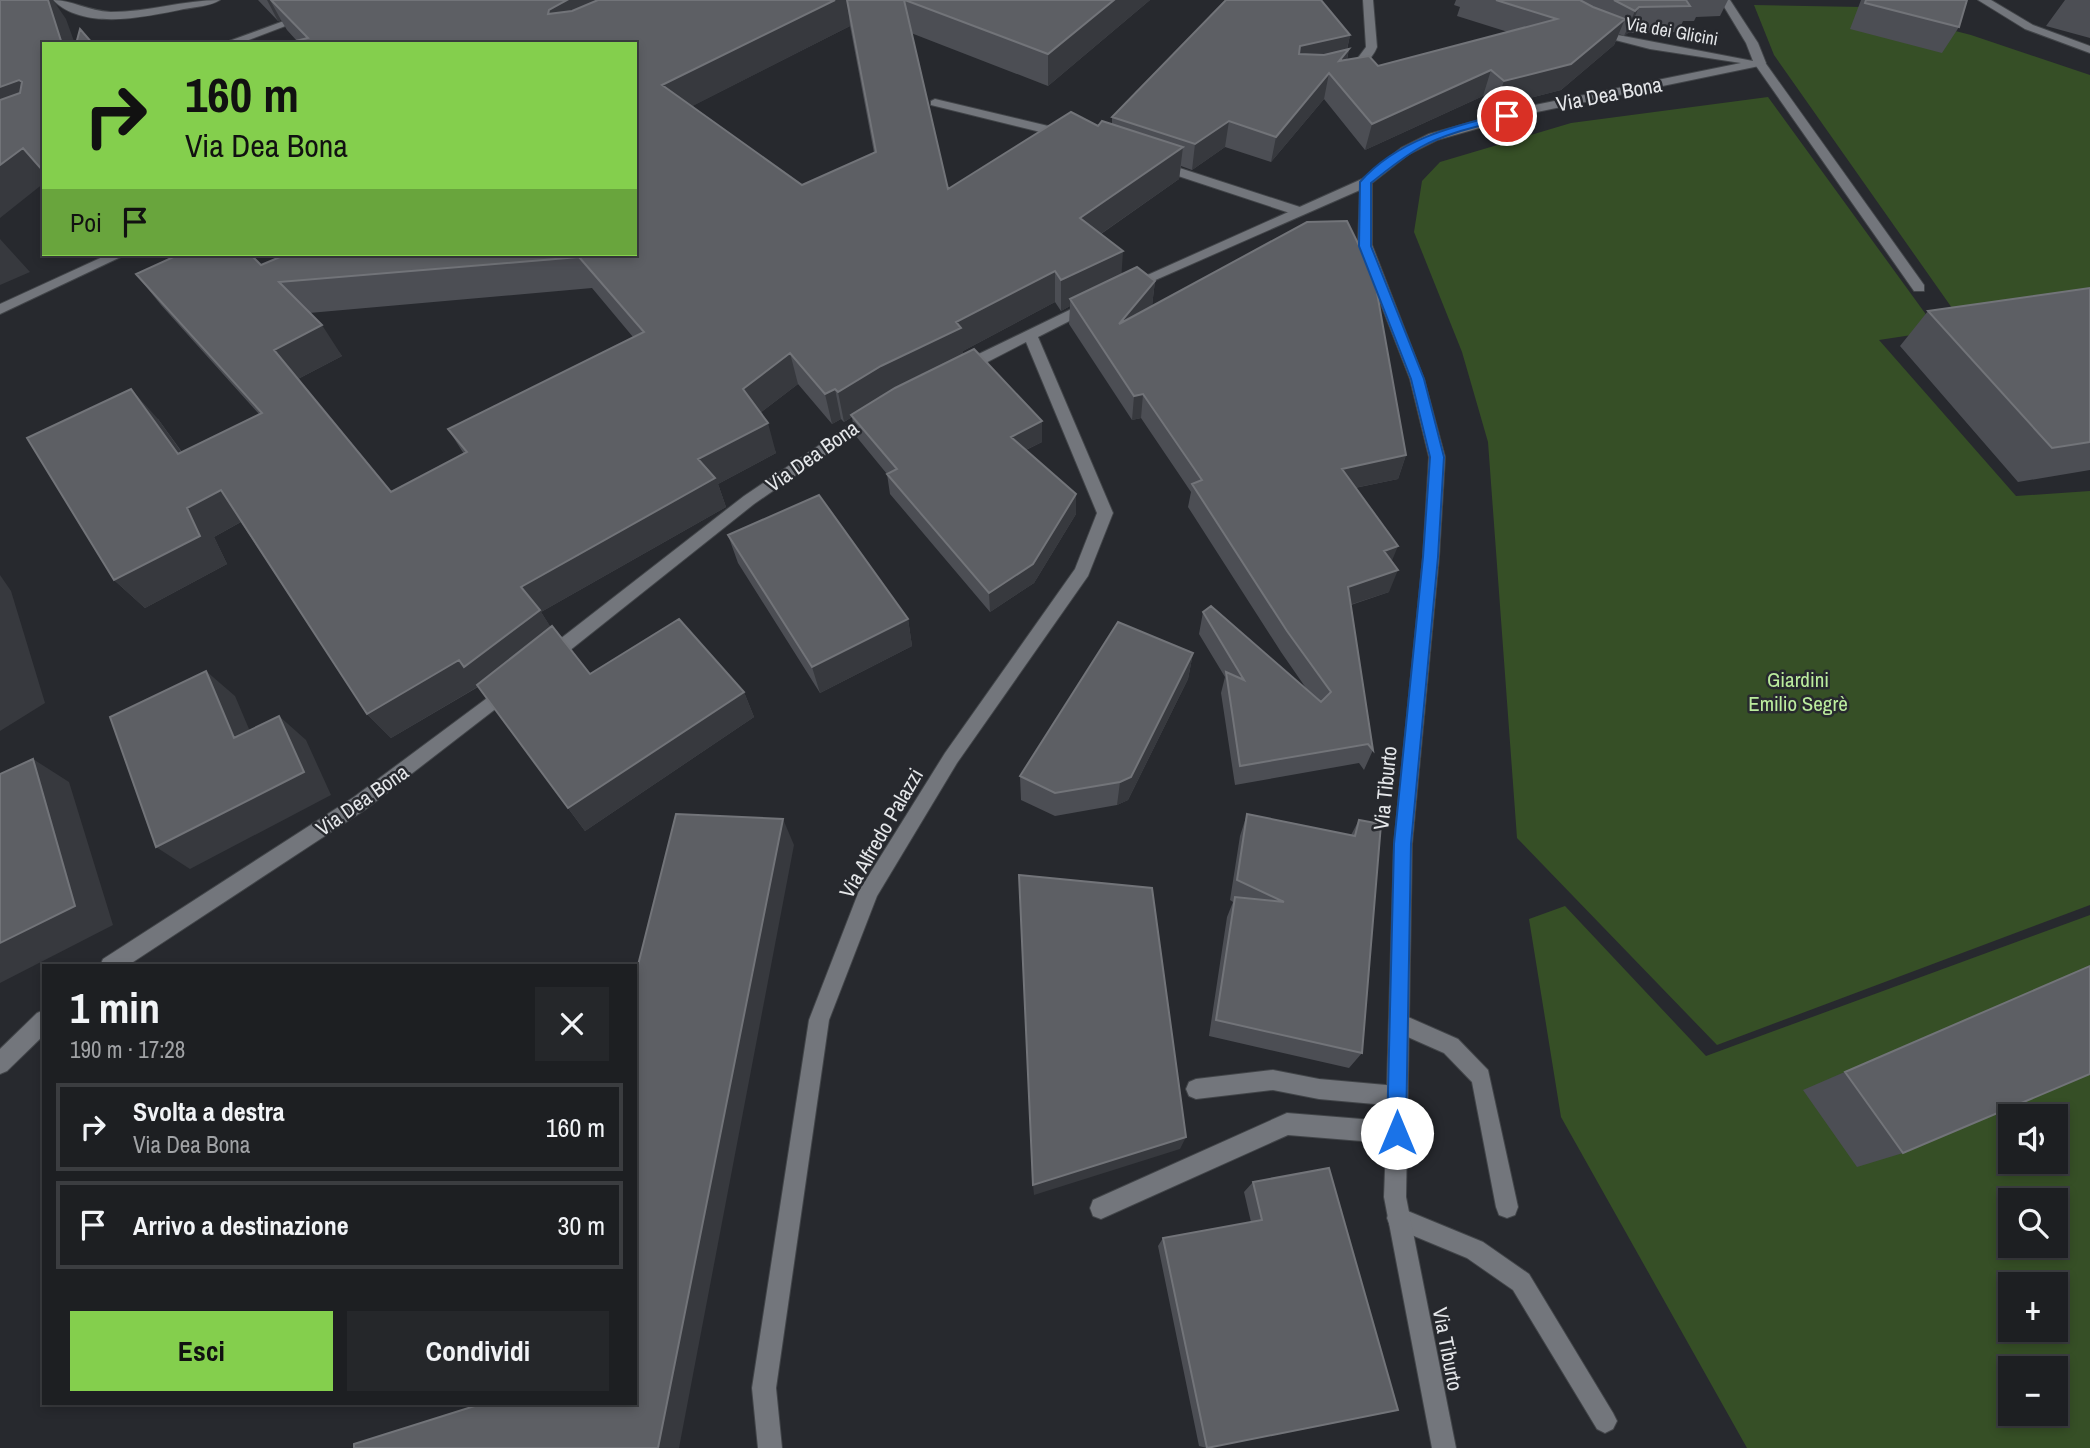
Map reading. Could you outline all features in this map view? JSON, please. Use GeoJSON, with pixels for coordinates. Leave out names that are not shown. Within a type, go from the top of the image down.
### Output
{"type":"FeatureCollection","features":[{"type":"Feature","properties":{"kind":"street"},"geometry":{"type":"LineString","coordinates":[[58,0],[80,11],[119,13],[150,12],[215,0]]}},
{"type":"Feature","properties":{"kind":"street"},"geometry":{"type":"LineString","coordinates":[[1337,69],[1357,63],[1370,51],[1373,41],[1366,14],[1368,0]]}},
{"type":"Feature","properties":{"kind":"street"},"geometry":{"type":"LineString","coordinates":[[1725,0],[1748,36],[1760,63],[1919,288]]}},
{"type":"Feature","properties":{"kind":"street"},"geometry":{"type":"LineString","coordinates":[[1983,0],[2029,27],[2090,50]]}},
{"type":"Feature","properties":{"kind":"street"},"geometry":{"type":"LineString","coordinates":[[232,42],[321,11]]}},
{"type":"Feature","properties":{"kind":"street","name":"Via dei Glicini"},"geometry":{"type":"LineString","coordinates":[[1586,27],[1601,34],[1650,47],[1760,63]]}},
{"type":"Feature","properties":{"kind":"street","name":"Via Dea Bona"},"geometry":{"type":"LineString","coordinates":[[942,378],[1105,298],[1366,182],[1405,151],[1440,134],[1530,110],[1760,63]]}},
{"type":"Feature","properties":{"kind":"street"},"geometry":{"type":"LineString","coordinates":[[935,103],[1083,139]]}},
{"type":"Feature","properties":{"kind":"street"},"geometry":{"type":"LineString","coordinates":[[1147,161],[1298,211]]}},
{"type":"Feature","properties":{"kind":"street","name":"Via Tiburto"},"geometry":{"type":"LineString","coordinates":[[1366,182],[1365,246],[1417,379],[1437,457],[1431,557],[1403,844],[1395,1197],[1444,1448]]}},
{"type":"Feature","properties":{"kind":"street"},"geometry":{"type":"LineString","coordinates":[[0,309],[116,256]]}},
{"type":"Feature","properties":{"kind":"street","name":"Via Alfredo Palazzi"},"geometry":{"type":"LineString","coordinates":[[770,1448],[764,1388],[819,1020],[869,891],[951,758],[1082,572],[1105,513],[1030,335]]}},
{"type":"Feature","properties":{"kind":"street","name":"Via Dea Bona"},"geometry":{"type":"LineString","coordinates":[[113,964],[349,811],[749,500],[849,429],[892,403]]}},
{"type":"Feature","properties":{"kind":"street"},"geometry":{"type":"LineString","coordinates":[[0,1064],[42,1022]]}},
{"type":"Feature","properties":{"kind":"street"},"geometry":{"type":"LineString","coordinates":[[1399,1023],[1451,1045],[1481,1077],[1507,1207]]}},
{"type":"Feature","properties":{"kind":"street"},"geometry":{"type":"LineString","coordinates":[[1196,1089],[1273,1080],[1319,1089],[1396,1096]]}},
{"type":"Feature","properties":{"kind":"street"},"geometry":{"type":"LineString","coordinates":[[1101,1208],[1287,1124],[1397,1133]]}},
{"type":"Feature","properties":{"kind":"street"},"geometry":{"type":"LineString","coordinates":[[1398,1218],[1475,1250],[1521,1282],[1605,1422]]}},
{"type":"Feature","properties":{"kind":"green space"},"geometry":{"type":"Polygon","coordinates":[[[1754,5],[1862,7],[1971,35],[2090,75],[2090,317],[1971,335],[1774,55],[1754,5]]]}},
{"type":"Feature","properties":{"kind":"green space","name":"Giardini Emilio Segrè"},"geometry":{"type":"Polygon","coordinates":[[[1768,97],[1938,331],[1879,340],[2016,496],[2090,491],[2090,905],[1717,1045],[1517,838],[1488,442],[1462,352],[1414,232],[1422,181],[1440,162],[1571,123],[1768,97]]]}},
{"type":"Feature","properties":{"kind":"green space"},"geometry":{"type":"Polygon","coordinates":[[[1565,906],[1706,1056],[2090,915],[2090,1448],[1747,1448],[1561,1117],[1529,919],[1565,906]]]}},
{"type":"Feature","properties":{"kind":"building"},"geometry":{"type":"Polygon","coordinates":[[[0,0],[48,0],[61,42],[42,42],[42,170],[23,148],[0,165],[0,100],[20,93],[22,82],[19,80],[0,87],[0,0]]]}},
{"type":"Feature","properties":{"kind":"building"},"geometry":{"type":"Polygon","coordinates":[[[271,0],[567,0],[549,10],[548,14],[572,11],[598,0],[835,0],[662,85],[802,185],[876,152],[847,0],[904,0],[948,189],[1071,112],[1098,126],[1102,121],[1183,147],[1080,218],[1123,251],[1061,280],[1055,271],[956,322],[961,328],[881,366],[838,392],[835,389],[825,394],[790,353],[743,389],[768,423],[698,459],[715,478],[521,587],[540,610],[464,667],[459,660],[367,714],[221,490],[187,508],[200,536],[114,580],[27,438],[131,389],[178,454],[262,413],[136,274],[176,256],[252,256],[261,265],[282,256],[637,256],[637,42],[291,42],[308,38],[271,0]],[[579,257],[279,282],[322,325],[274,350],[391,492],[467,452],[448,429],[644,332],[579,257]]]}},
{"type":"Feature","properties":{"kind":"building"},"geometry":{"type":"Polygon","coordinates":[[[905,0],[1114,0],[1048,54],[905,0]]]}},
{"type":"Feature","properties":{"kind":"building"},"geometry":{"type":"Polygon","coordinates":[[[1226,0],[1321,0],[1350,35],[1300,46],[1299,54],[1324,55],[1349,49],[1339,61],[1369,56],[1378,66],[1557,19],[1496,0],[1580,0],[1625,19],[1571,64],[1504,81],[1491,70],[1372,124],[1329,73],[1276,137],[1229,121],[1195,144],[1112,117],[1226,0]]]}},
{"type":"Feature","properties":{"kind":"building"},"geometry":{"type":"Polygon","coordinates":[[[1614,0],[1686,0],[1690,6],[1639,7],[1635,11],[1614,0]]]}},
{"type":"Feature","properties":{"kind":"building"},"geometry":{"type":"Polygon","coordinates":[[[1866,0],[1967,0],[1959,27],[1865,3],[1866,0]]]}},
{"type":"Feature","properties":{"kind":"building"},"geometry":{"type":"Polygon","coordinates":[[[80,29],[91,42],[77,42],[80,29]]]}},
{"type":"Feature","properties":{"kind":"building"},"geometry":{"type":"Polygon","coordinates":[[[1347,221],[1374,276],[1406,455],[1342,469],[1398,546],[1384,551],[1398,570],[1348,587],[1373,750],[1368,744],[1240,766],[1226,672],[1244,680],[1203,612],[1211,606],[1321,702],[1331,692],[1287,631],[1192,484],[1202,480],[1143,394],[1134,396],[1070,299],[1137,267],[1155,281],[1119,324],[1307,222],[1347,221]]]}},
{"type":"Feature","properties":{"kind":"building"},"geometry":{"type":"Polygon","coordinates":[[[2090,288],[2090,442],[2052,448],[1928,311],[2090,288]]]}},
{"type":"Feature","properties":{"kind":"building"},"geometry":{"type":"Polygon","coordinates":[[[974,349],[1042,421],[1011,437],[1076,494],[1033,564],[989,593],[887,474],[897,469],[851,415],[895,388],[974,349]]]}},
{"type":"Feature","properties":{"kind":"building"},"geometry":{"type":"Polygon","coordinates":[[[819,495],[908,619],[812,667],[728,535],[819,495]]]}},
{"type":"Feature","properties":{"kind":"building"},"geometry":{"type":"Polygon","coordinates":[[[679,619],[744,692],[568,808],[477,685],[552,626],[590,674],[679,619]]]}},
{"type":"Feature","properties":{"kind":"building"},"geometry":{"type":"Polygon","coordinates":[[[1118,622],[1193,653],[1131,777],[1120,782],[1055,793],[1020,776],[1118,622]]]}},
{"type":"Feature","properties":{"kind":"building"},"geometry":{"type":"Polygon","coordinates":[[[206,671],[234,738],[279,716],[304,772],[156,847],[110,717],[206,671]]]}},
{"type":"Feature","properties":{"kind":"building"},"geometry":{"type":"Polygon","coordinates":[[[33,759],[75,906],[0,943],[0,774],[33,759]]]}},
{"type":"Feature","properties":{"kind":"building"},"geometry":{"type":"Polygon","coordinates":[[[676,814],[783,819],[658,1448],[354,1448],[354,1444],[478,1405],[637,1405],[637,969],[676,814]]]}},
{"type":"Feature","properties":{"kind":"building"},"geometry":{"type":"Polygon","coordinates":[[[1247,814],[1355,836],[1359,820],[1381,824],[1362,1053],[1216,1020],[1235,897],[1284,902],[1237,880],[1247,814]]]}},
{"type":"Feature","properties":{"kind":"building"},"geometry":{"type":"Polygon","coordinates":[[[1019,875],[1152,888],[1186,1137],[1033,1185],[1019,875]]]}},
{"type":"Feature","properties":{"kind":"building"},"geometry":{"type":"Polygon","coordinates":[[[2090,966],[2090,1074],[2019,1104],[1998,1104],[1998,1113],[1903,1153],[1845,1072],[2090,966]]]}},
{"type":"Feature","properties":{"kind":"building"},"geometry":{"type":"Polygon","coordinates":[[[1329,1168],[1398,1410],[1207,1448],[1163,1238],[1262,1220],[1253,1182],[1329,1168]]]}},
{"type":"Feature","properties":{"kind":"route"},"geometry":{"type":"LineString","coordinates":[[1397,1133],[1403,844],[1431,557],[1437,457],[1417,379],[1365,246],[1366,182],[1398,155],[1419,143],[1440,134],[1507,116]]}}]}
